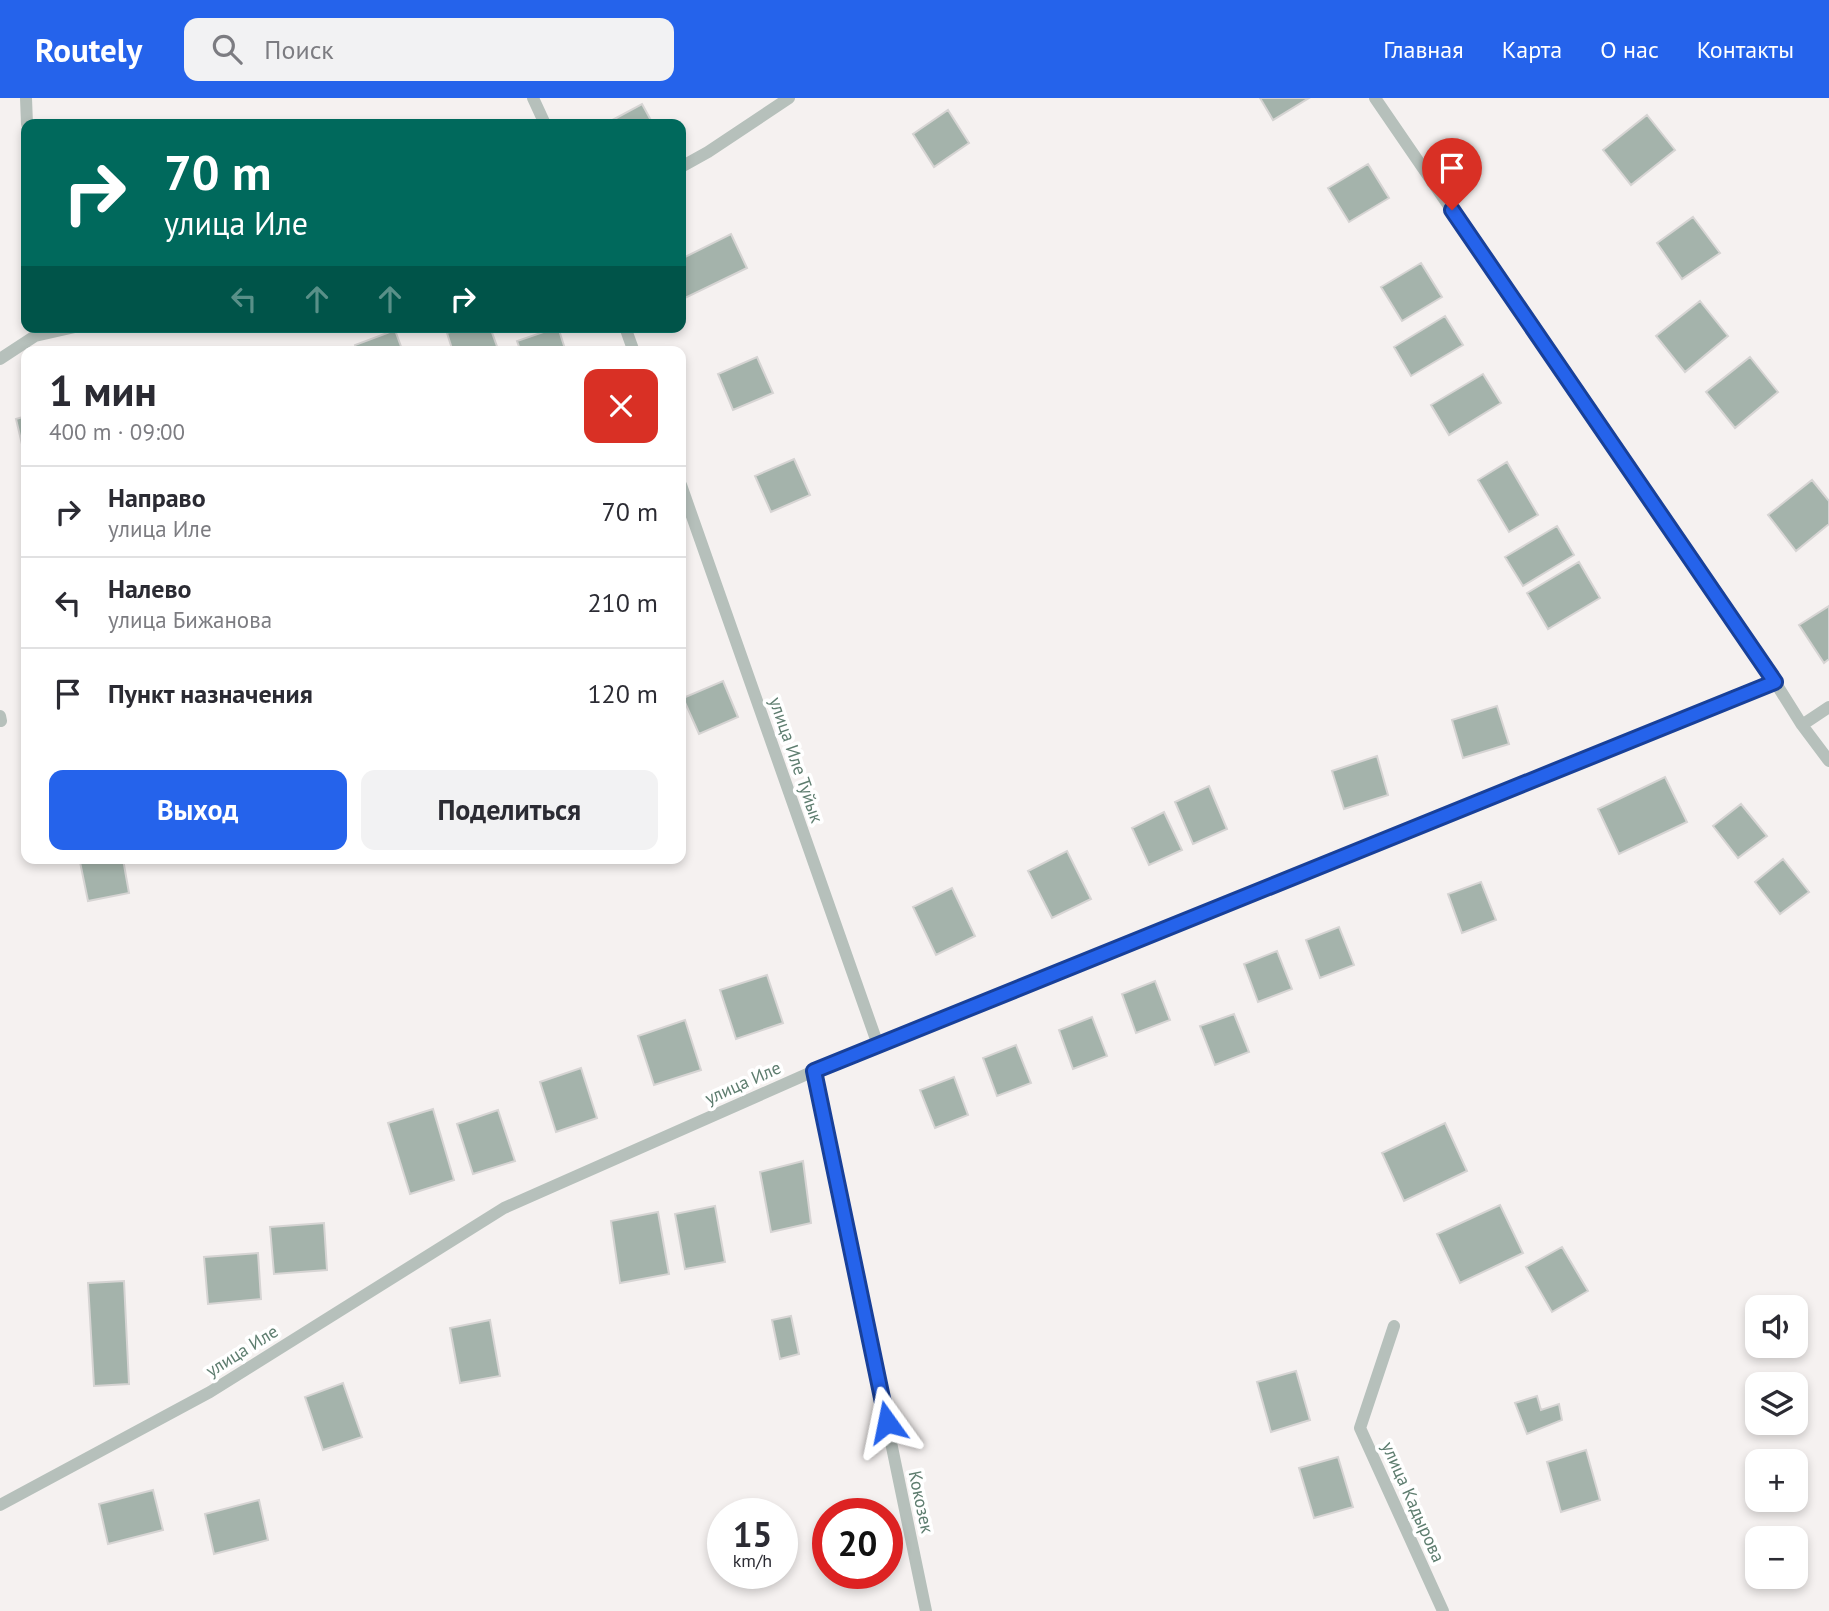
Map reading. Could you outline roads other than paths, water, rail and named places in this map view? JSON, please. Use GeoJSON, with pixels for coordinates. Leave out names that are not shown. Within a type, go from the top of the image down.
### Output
{"type":"FeatureCollection","features":[{"type":"Feature","properties":{"kind":"street"},"geometry":{"type":"LineString","coordinates":[[26,98],[27,119]]}},
{"type":"Feature","properties":{"kind":"street"},"geometry":{"type":"LineString","coordinates":[[533,98],[543,119]]}},
{"type":"Feature","properties":{"kind":"street"},"geometry":{"type":"LineString","coordinates":[[686,164],[789,98]]}},
{"type":"Feature","properties":{"kind":"street"},"geometry":{"type":"LineString","coordinates":[[1375,98],[1829,761]]}},
{"type":"Feature","properties":{"kind":"street"},"geometry":{"type":"LineString","coordinates":[[0,359],[34,333]]}},
{"type":"Feature","properties":{"kind":"street","name":"улица Иле Туйык"},"geometry":{"type":"LineString","coordinates":[[686,499],[878,1045]]}},
{"type":"Feature","properties":{"kind":"street","name":"улица Иле"},"geometry":{"type":"LineString","coordinates":[[0,1505],[210,1392],[504,1208],[814,1071],[1775,682]]}},
{"type":"Feature","properties":{"kind":"street"},"geometry":{"type":"LineString","coordinates":[[1802,725],[1829,707]]}},
{"type":"Feature","properties":{"kind":"street","name":"Кокозек"},"geometry":{"type":"LineString","coordinates":[[814,1071],[926,1611]]}},
{"type":"Feature","properties":{"kind":"street","name":"улица Кадырова"},"geometry":{"type":"LineString","coordinates":[[1394,1326],[1360,1428],[1443,1611]]}}]}
